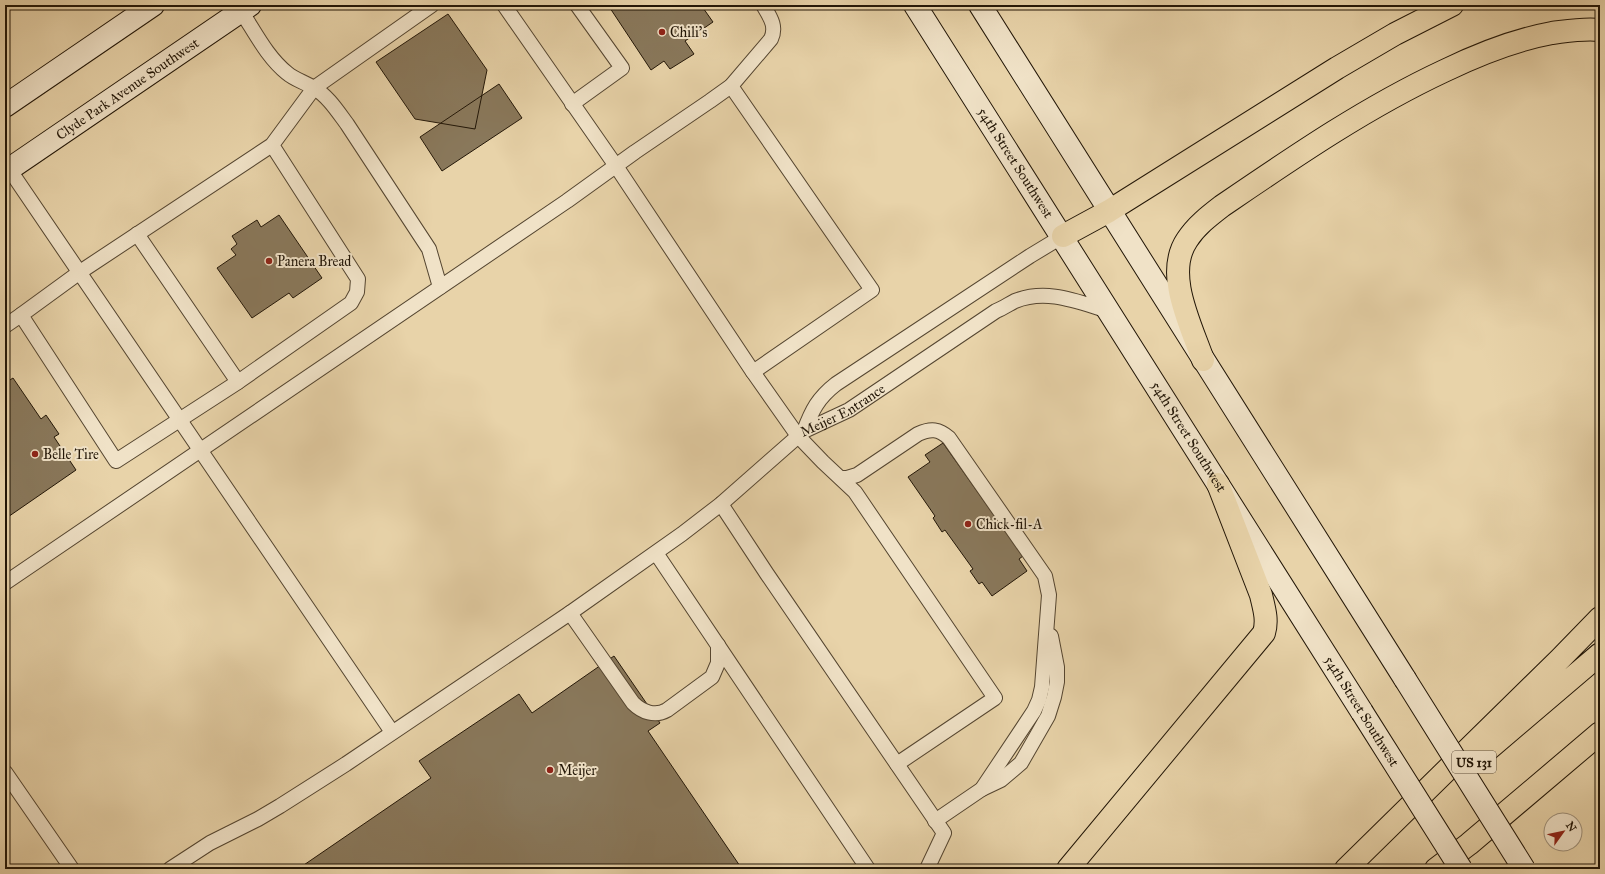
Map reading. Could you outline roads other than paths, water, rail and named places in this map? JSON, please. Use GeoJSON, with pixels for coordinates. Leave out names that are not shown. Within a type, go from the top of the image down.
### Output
{"type":"FeatureCollection","features":[{"type":"Feature","properties":{"kind":"highway"},"geometry":{"type":"LineString","coordinates":[[1063,236],[1109,211],[1337,68],[1395,34],[1452,5]]}},
{"type":"Feature","properties":{"kind":"highway"},"geometry":{"type":"LineString","coordinates":[[1204,360],[1180,294],[1177,268],[1180,254],[1186,240],[1208,217],[1323,137],[1389,98],[1434,75],[1476,55],[1507,44],[1540,35],[1571,30],[1600,30]]}},
{"type":"Feature","properties":{"kind":"highway"},"geometry":{"type":"LineString","coordinates":[[1068,869],[1264,633],[1266,625],[1265,609],[1261,595],[1218,484]]}},
{"type":"Feature","properties":{"kind":"highway"},"geometry":{"type":"LineString","coordinates":[[1347,869],[1600,618]]}},
{"type":"Feature","properties":{"kind":"highway","name":"US 131"},"geometry":{"type":"LineString","coordinates":[[1347,869],[1600,654]]}},
{"type":"Feature","properties":{"kind":"highway"},"geometry":{"type":"LineString","coordinates":[[1436,869],[1600,733]]}},
{"type":"Feature","properties":{"kind":"highway"},"geometry":{"type":"LineString","coordinates":[[1442,869],[1468,844]]}},
{"type":"Feature","properties":{"kind":"main road"},"geometry":{"type":"LineString","coordinates":[[5,106],[153,5]]}},
{"type":"Feature","properties":{"kind":"main road","name":"54th Street Southwest"},"geometry":{"type":"LineString","coordinates":[[915,5],[1063,236],[1108,311],[1461,869]]}},
{"type":"Feature","properties":{"kind":"main road"},"geometry":{"type":"LineString","coordinates":[[980,5],[1524,869]]}},
{"type":"Feature","properties":{"kind":"main road","name":"Clyde Park Avenue Southwest"},"geometry":{"type":"LineString","coordinates":[[6,168],[246,8]]}},
{"type":"Feature","properties":{"kind":"lane"},"geometry":{"type":"LineString","coordinates":[[5,326],[80,272],[272,145],[314,88],[432,5]]}},
{"type":"Feature","properties":{"kind":"lane"},"geometry":{"type":"LineString","coordinates":[[504,5],[616,166],[753,372],[801,434],[855,492],[995,698],[897,764]]}},
{"type":"Feature","properties":{"kind":"lane"},"geometry":{"type":"LineString","coordinates":[[572,104],[622,68],[577,5]]}},
{"type":"Feature","properties":{"kind":"lane"},"geometry":{"type":"LineString","coordinates":[[5,583],[440,288],[732,86],[771,39],[774,32],[774,24],[763,5]]}},
{"type":"Feature","properties":{"kind":"lane"},"geometry":{"type":"LineString","coordinates":[[246,8],[269,55],[288,75],[314,88],[335,107],[347,124],[429,249],[440,288]]}},
{"type":"Feature","properties":{"kind":"lane"},"geometry":{"type":"LineString","coordinates":[[732,86],[872,290],[753,372]]}},
{"type":"Feature","properties":{"kind":"lane"},"geometry":{"type":"LineString","coordinates":[[21,315],[116,461],[238,382],[351,303],[357,292],[358,279],[272,145]]}},
{"type":"Feature","properties":{"kind":"lane"},"geometry":{"type":"LineString","coordinates":[[6,168],[80,272],[392,732]]}},
{"type":"Feature","properties":{"kind":"lane"},"geometry":{"type":"LineString","coordinates":[[137,234],[238,382]]}},
{"type":"Feature","properties":{"kind":"lane","name":"Meijer Entrance"},"geometry":{"type":"LineString","coordinates":[[801,434],[813,409],[826,391],[1030,256],[1063,236]]}},
{"type":"Feature","properties":{"kind":"lane","name":"Meijer Entrance"},"geometry":{"type":"LineString","coordinates":[[801,434],[849,410],[996,311],[1016,301],[1039,295],[1054,295],[1108,311]]}},
{"type":"Feature","properties":{"kind":"lane"},"geometry":{"type":"LineString","coordinates":[[841,478],[847,478],[857,474],[918,434],[928,430],[945,434],[1045,576],[1049,595],[1042,687],[1039,700],[1011,747],[982,789],[935,821]]}},
{"type":"Feature","properties":{"kind":"lane"},"geometry":{"type":"LineString","coordinates":[[170,869],[210,843],[258,819],[280,806],[570,613],[721,504],[801,434]]}},
{"type":"Feature","properties":{"kind":"lane"},"geometry":{"type":"LineString","coordinates":[[721,504],[766,574],[944,833],[927,869]]}},
{"type":"Feature","properties":{"kind":"lane"},"geometry":{"type":"LineString","coordinates":[[656,552],[868,869]]}},
{"type":"Feature","properties":{"kind":"lane"},"geometry":{"type":"LineString","coordinates":[[570,613],[633,703],[644,711],[652,713],[662,713],[712,677],[718,663],[718,645]]}},
{"type":"Feature","properties":{"kind":"lane"},"geometry":{"type":"LineString","coordinates":[[5,772],[72,869]]}},
{"type":"Feature","properties":{"kind":"place","name":"Chili's"},"geometry":{"type":"Point","coordinates":[662,32]}},
{"type":"Feature","properties":{"kind":"place","name":"Panera Bread"},"geometry":{"type":"Point","coordinates":[269,261]}},
{"type":"Feature","properties":{"kind":"place","name":"Belle Tire"},"geometry":{"type":"Point","coordinates":[35,454]}},
{"type":"Feature","properties":{"kind":"place","name":"Chick-fil-A"},"geometry":{"type":"Point","coordinates":[968,524]}},
{"type":"Feature","properties":{"kind":"place","name":"Meijer"},"geometry":{"type":"Point","coordinates":[550,770]}}]}
